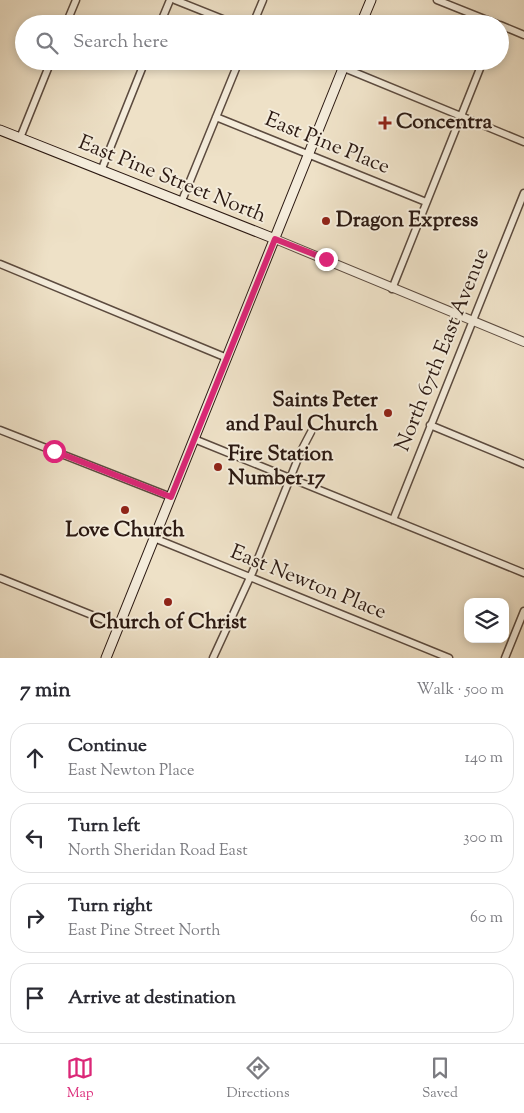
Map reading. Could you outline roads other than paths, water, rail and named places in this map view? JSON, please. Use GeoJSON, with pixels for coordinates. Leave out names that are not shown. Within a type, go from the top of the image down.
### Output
{"type":"FeatureCollection","features":[{"type":"Feature","properties":{"kind":"main road"},"geometry":{"type":"LineString","coordinates":[[365,15],[371,0]]}},
{"type":"Feature","properties":{"kind":"main road"},"geometry":{"type":"LineString","coordinates":[[106,658],[343,70]]}},
{"type":"Feature","properties":{"kind":"main road","name":"East Pine Street North"},"geometry":{"type":"LineString","coordinates":[[0,130],[275,239]]}},
{"type":"Feature","properties":{"kind":"street"},"geometry":{"type":"LineString","coordinates":[[70,15],[76,0]]}},
{"type":"Feature","properties":{"kind":"street"},"geometry":{"type":"LineString","coordinates":[[164,15],[170,0]]}},
{"type":"Feature","properties":{"kind":"street"},"geometry":{"type":"LineString","coordinates":[[175,0],[212,15]]}},
{"type":"Feature","properties":{"kind":"street"},"geometry":{"type":"LineString","coordinates":[[257,15],[263,0]]}},
{"type":"Feature","properties":{"kind":"street"},"geometry":{"type":"LineString","coordinates":[[437,0],[476,15]]}},
{"type":"Feature","properties":{"kind":"street"},"geometry":{"type":"LineString","coordinates":[[509,28],[524,35]]}},
{"type":"Feature","properties":{"kind":"street"},"geometry":{"type":"LineString","coordinates":[[20,138],[47,70]]}},
{"type":"Feature","properties":{"kind":"street"},"geometry":{"type":"LineString","coordinates":[[101,171],[141,70]]}},
{"type":"Feature","properties":{"kind":"street"},"geometry":{"type":"LineString","coordinates":[[181,203],[234,70]]}},
{"type":"Feature","properties":{"kind":"street"},"geometry":{"type":"LineString","coordinates":[[356,70],[524,142]]}},
{"type":"Feature","properties":{"kind":"street"},"geometry":{"type":"LineString","coordinates":[[392,289],[479,70]]}},
{"type":"Feature","properties":{"kind":"street","name":"East Pine Place"},"geometry":{"type":"LineString","coordinates":[[216,117],[426,202]]}},
{"type":"Feature","properties":{"kind":"street","name":"North 67th East Avenue"},"geometry":{"type":"LineString","coordinates":[[393,520],[524,193]]}},
{"type":"Feature","properties":{"kind":"street","name":"East Pine Street North"},"geometry":{"type":"LineString","coordinates":[[275,239],[524,342]]}},
{"type":"Feature","properties":{"kind":"street"},"geometry":{"type":"LineString","coordinates":[[0,264],[227,358]]}},
{"type":"Feature","properties":{"kind":"street"},"geometry":{"type":"LineString","coordinates":[[430,425],[524,464]]}},
{"type":"Feature","properties":{"kind":"street"},"geometry":{"type":"LineString","coordinates":[[0,430],[171,497]]}},
{"type":"Feature","properties":{"kind":"street"},"geometry":{"type":"LineString","coordinates":[[213,658],[250,577],[301,450],[311,432]]}},
{"type":"Feature","properties":{"kind":"street"},"geometry":{"type":"LineString","coordinates":[[194,439],[524,573]]}},
{"type":"Feature","properties":{"kind":"street","name":"East Newton Place"},"geometry":{"type":"LineString","coordinates":[[154,538],[449,658]]}},
{"type":"Feature","properties":{"kind":"street"},"geometry":{"type":"LineString","coordinates":[[0,578],[119,626]]}},
{"type":"Feature","properties":{"kind":"street"},"geometry":{"type":"LineString","coordinates":[[505,658],[524,611]]}},
{"type":"Feature","properties":{"kind":"place","name":"Concentra"},"geometry":{"type":"Point","coordinates":[385,123]}},
{"type":"Feature","properties":{"kind":"place","name":"Dragon Express"},"geometry":{"type":"Point","coordinates":[326,221]}},
{"type":"Feature","properties":{"kind":"place","name":"Saints Peter and Paul Church"},"geometry":{"type":"Point","coordinates":[388,413]}},
{"type":"Feature","properties":{"kind":"place","name":"Fire Station Number 17"},"geometry":{"type":"Point","coordinates":[218,467]}},
{"type":"Feature","properties":{"kind":"place","name":"Love Church"},"geometry":{"type":"Point","coordinates":[125,510]}},
{"type":"Feature","properties":{"kind":"place","name":"Church of Christ"},"geometry":{"type":"Point","coordinates":[168,602]}}]}
